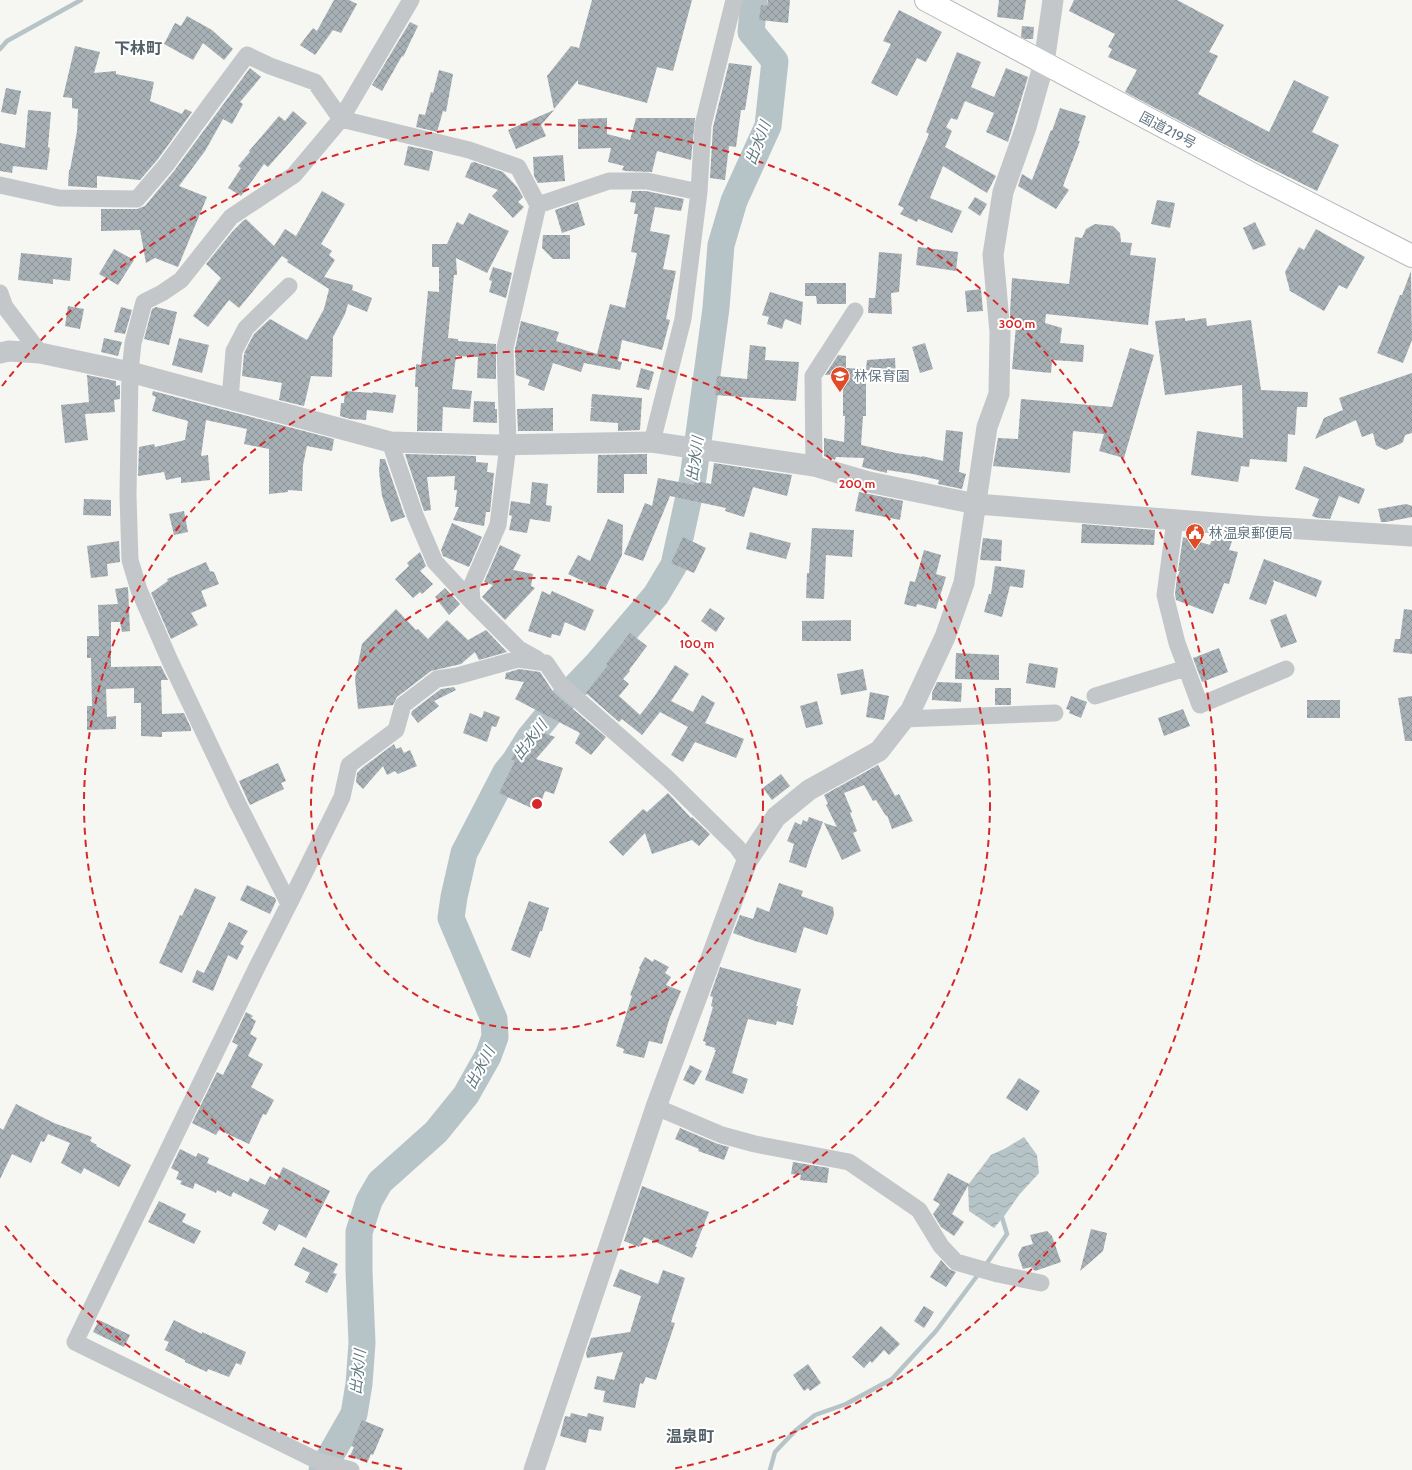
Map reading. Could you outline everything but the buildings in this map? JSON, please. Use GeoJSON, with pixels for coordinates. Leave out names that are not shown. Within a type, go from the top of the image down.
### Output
{"type":"FeatureCollection","features":[{"type":"Feature","properties":{"kind":"highway","name":"国道219号"},"geometry":{"type":"LineString","coordinates":[[926,0],[1252,174],[1412,256]]}},
{"type":"Feature","properties":{"kind":"street"},"geometry":{"type":"LineString","coordinates":[[289,904],[238,804],[170,661],[139,590],[130,560],[128,495],[130,372],[133,343],[144,302],[162,293],[181,280],[231,217],[294,175],[341,119],[410,0]]}},
{"type":"Feature","properties":{"kind":"street"},"geometry":{"type":"LineString","coordinates":[[652,442],[683,319],[699,192],[703,125],[734,0]]}},
{"type":"Feature","properties":{"kind":"street"},"geometry":{"type":"LineString","coordinates":[[534,1470],[656,1107],[747,861],[776,817],[809,790],[879,751],[911,710],[945,638],[964,583],[987,427],[999,394],[1000,332],[993,255],[1003,192],[1026,127],[1044,63],[1053,0]]}},
{"type":"Feature","properties":{"kind":"street"},"geometry":{"type":"LineString","coordinates":[[0,185],[59,198],[137,200],[166,165],[247,55],[270,66],[315,82],[341,119],[469,150],[518,167],[538,205],[505,348],[508,444],[498,525],[471,587],[472,602]]}},
{"type":"Feature","properties":{"kind":"street"},"geometry":{"type":"LineString","coordinates":[[538,205],[609,181],[647,181],[699,192]]}},
{"type":"Feature","properties":{"kind":"street"},"geometry":{"type":"LineString","coordinates":[[230,399],[234,351],[246,328],[288,286]]}},
{"type":"Feature","properties":{"kind":"street"},"geometry":{"type":"LineString","coordinates":[[0,293],[5,307],[40,353]]}},
{"type":"Feature","properties":{"kind":"street"},"geometry":{"type":"LineString","coordinates":[[814,466],[813,376],[855,311]]}},
{"type":"Feature","properties":{"kind":"street"},"geometry":{"type":"LineString","coordinates":[[4,352],[40,353],[130,372],[390,442],[508,444],[652,442],[814,466],[869,482],[976,504],[1175,520],[1412,536]]}},
{"type":"Feature","properties":{"kind":"street"},"geometry":{"type":"LineString","coordinates":[[390,442],[415,515],[435,562],[519,649],[546,664],[562,685],[616,731],[667,778],[737,847],[747,861]]}},
{"type":"Feature","properties":{"kind":"street"},"geometry":{"type":"LineString","coordinates":[[1175,520],[1165,595],[1177,643],[1200,705],[1286,669]]}},
{"type":"Feature","properties":{"kind":"street"},"geometry":{"type":"LineString","coordinates":[[351,1470],[318,1461],[75,1342],[257,966],[342,797],[349,765],[396,730],[403,705],[437,679],[456,676],[518,659],[546,664]]}},
{"type":"Feature","properties":{"kind":"street"},"geometry":{"type":"LineString","coordinates":[[1095,696],[1186,668]]}},
{"type":"Feature","properties":{"kind":"street"},"geometry":{"type":"LineString","coordinates":[[904,719],[1054,713]]}},
{"type":"Feature","properties":{"kind":"street"},"geometry":{"type":"LineString","coordinates":[[656,1107],[722,1135],[755,1144],[849,1162],[919,1210],[941,1246],[956,1262],[998,1274],[1041,1283]]}},
{"type":"Feature","properties":{"kind":"water"},"geometry":{"type":"Polygon","coordinates":[[[1024,1137],[1037,1155],[1039,1173],[1019,1195],[994,1228],[969,1211],[968,1185],[991,1155],[1024,1137]]]}},
{"type":"Feature","properties":{"kind":"waterway"},"geometry":{"type":"LineString","coordinates":[[0,49],[7,41],[81,0]]}},
{"type":"Feature","properties":{"kind":"waterway","name":"出水川"},"geometry":{"type":"LineString","coordinates":[[322,1470],[354,1414],[359,1384],[362,1343],[359,1232],[369,1201],[380,1182],[436,1132],[466,1095],[488,1056],[495,1037],[494,1019],[451,918],[464,853],[506,772],[515,761],[530,737],[549,714],[598,663],[656,595],[674,565],[693,478],[716,308],[721,245],[734,201],[768,126],[775,61],[751,32],[754,0]]}},
{"type":"Feature","properties":{"kind":"waterway"},"geometry":{"type":"LineString","coordinates":[[985,1266],[1007,1234],[1001,1214]]}},
{"type":"Feature","properties":{"kind":"waterway"},"geometry":{"type":"LineString","coordinates":[[770,1470],[775,1452],[795,1431],[815,1415],[846,1404],[892,1379],[936,1331],[980,1272]]}},
{"type":"Feature","properties":{"kind":"place","name":"林保育園"},"geometry":{"type":"Point","coordinates":[840,393]}},
{"type":"Feature","properties":{"kind":"place","name":"林温泉郵便局"},"geometry":{"type":"Point","coordinates":[1195,550]}},
{"type":"Feature","properties":{"kind":"district","name":"下林町"},"geometry":{"type":"Point","coordinates":[138,48]}},
{"type":"Feature","properties":{"kind":"district","name":"温泉町"},"geometry":{"type":"Point","coordinates":[690,1436]}}]}
